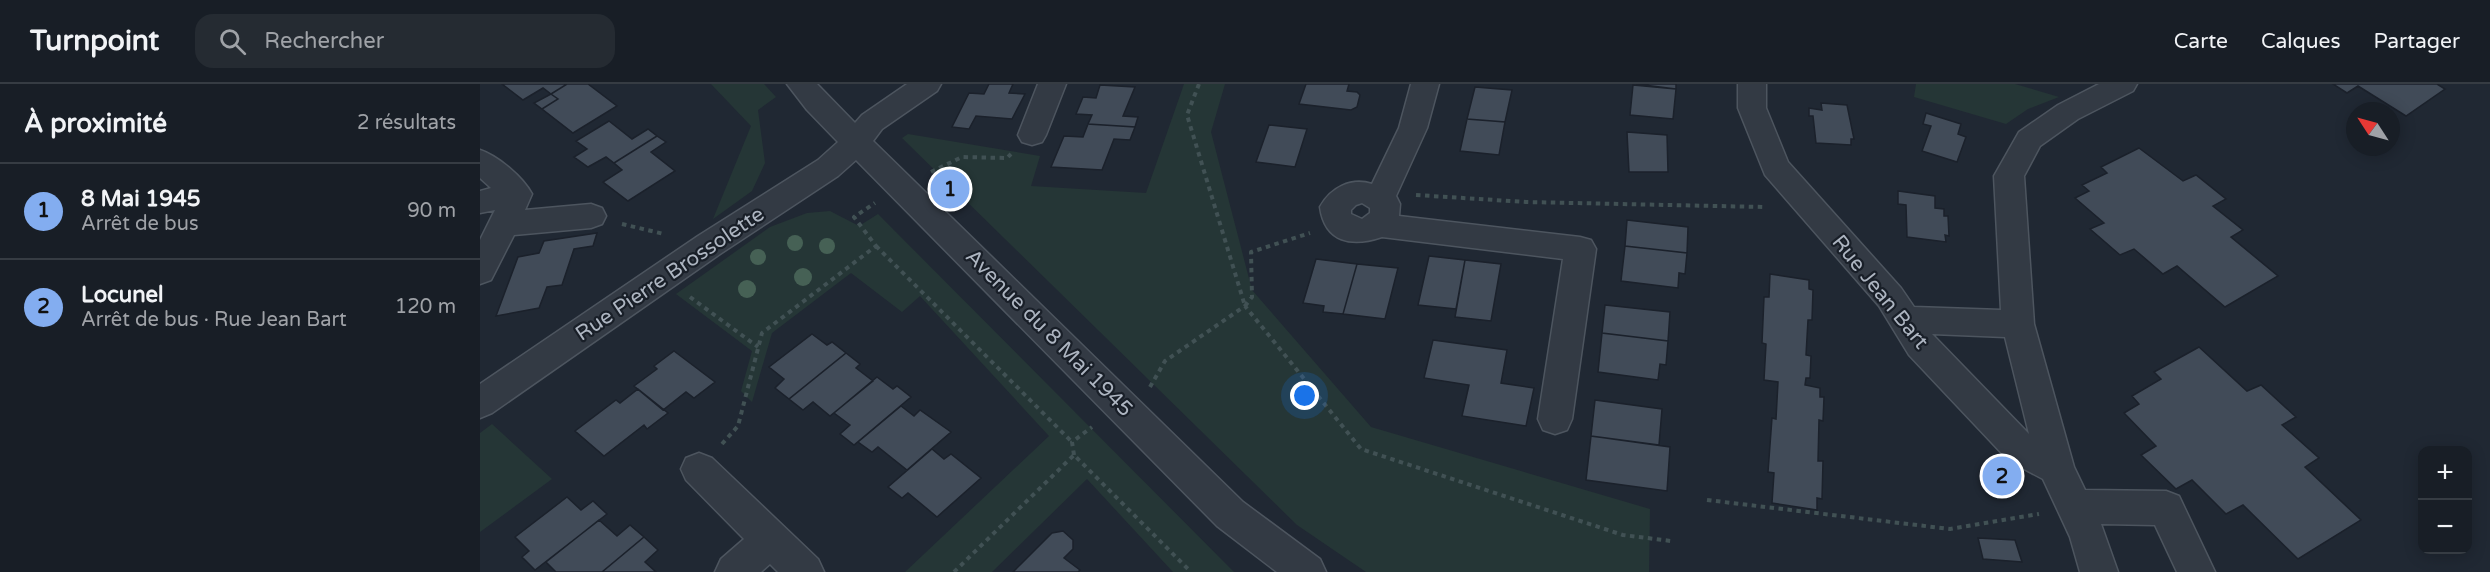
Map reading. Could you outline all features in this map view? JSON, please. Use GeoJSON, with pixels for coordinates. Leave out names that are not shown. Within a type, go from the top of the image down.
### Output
{"type":"FeatureCollection","features":[{"type":"Feature","properties":{"kind":"street","name":"Avenue du 8 Mai 1945"},"geometry":{"type":"LineString","coordinates":[[801,84],[1230,514],[1307,572]]}},
{"type":"Feature","properties":{"kind":"street","name":"Rue Pierre Brossolette"},"geometry":{"type":"LineString","coordinates":[[480,403],[709,245],[828,168],[857,142],[872,122],[927,84]]}},
{"type":"Feature","properties":{"kind":"street"},"geometry":{"type":"LineString","coordinates":[[1032,135],[1052,84]]}},
{"type":"Feature","properties":{"kind":"street"},"geometry":{"type":"LineString","coordinates":[[1380,204],[1413,128],[1425,84]]}},
{"type":"Feature","properties":{"kind":"street","name":"Rue Jean Bart"},"geometry":{"type":"LineString","coordinates":[[1752,84],[1752,108],[1775,166],[1890,297],[1921,345],[2022,450],[2056,468]]}},
{"type":"Feature","properties":{"kind":"street"},"geometry":{"type":"LineString","coordinates":[[2099,572],[2088,536],[2056,468],[2018,324],[2009,176],[2029,139],[2068,112],[2123,84]]}},
{"type":"Feature","properties":{"kind":"street"},"geometry":{"type":"LineString","coordinates":[[480,161],[517,194]]}},
{"type":"Feature","properties":{"kind":"street"},"geometry":{"type":"LineString","coordinates":[[1341,226],[1334,214],[1339,201],[1346,196],[1362,192],[1380,204],[1580,249],[1555,419]]}},
{"type":"Feature","properties":{"kind":"street"},"geometry":{"type":"LineString","coordinates":[[480,202],[517,194]]}},
{"type":"Feature","properties":{"kind":"street"},"geometry":{"type":"LineString","coordinates":[[480,271],[517,194]]}},
{"type":"Feature","properties":{"kind":"street"},"geometry":{"type":"LineString","coordinates":[[504,224],[591,216]]}},
{"type":"Feature","properties":{"kind":"street"},"geometry":{"type":"LineString","coordinates":[[1905,320],[2018,324]]}},
{"type":"Feature","properties":{"kind":"street"},"geometry":{"type":"LineString","coordinates":[[699,469],[805,572]]}},
{"type":"Feature","properties":{"kind":"street"},"geometry":{"type":"LineString","coordinates":[[2074,507],[2166,508],[2196,572]]}},
{"type":"Feature","properties":{"kind":"street"},"geometry":{"type":"LineString","coordinates":[[734,572],[770,540]]}},
{"type":"Feature","properties":{"kind":"path"},"geometry":{"type":"LineString","coordinates":[[1199,84],[1187,115],[1245,306],[1361,449],[1623,535],[1671,541]]}},
{"type":"Feature","properties":{"kind":"path"},"geometry":{"type":"LineString","coordinates":[[1032,135],[1007,158],[962,157],[901,186],[854,216],[876,246],[1072,442]]}},
{"type":"Feature","properties":{"kind":"path"},"geometry":{"type":"LineString","coordinates":[[1380,204],[1526,202],[1764,207]]}},
{"type":"Feature","properties":{"kind":"path"},"geometry":{"type":"LineString","coordinates":[[591,216],[709,245]]}},
{"type":"Feature","properties":{"kind":"path"},"geometry":{"type":"LineString","coordinates":[[1121,404],[1139,406],[1165,361],[1245,306],[1252,297],[1251,252],[1292,237],[1341,226]]}},
{"type":"Feature","properties":{"kind":"path"},"geometry":{"type":"LineString","coordinates":[[699,469],[738,426],[762,333],[876,246]]}},
{"type":"Feature","properties":{"kind":"path"},"geometry":{"type":"LineString","coordinates":[[663,277],[758,348]]}},
{"type":"Feature","properties":{"kind":"path"},"geometry":{"type":"LineString","coordinates":[[954,572],[1074,455],[1191,572]]}},
{"type":"Feature","properties":{"kind":"path"},"geometry":{"type":"LineString","coordinates":[[1707,500],[1950,529],[2074,507]]}},
{"type":"Feature","properties":{"kind":"shaded area"},"geometry":{"type":"Polygon","coordinates":[[[711,84],[764,84],[776,97],[758,110],[765,163],[752,191],[713,219],[751,126],[711,84]]]}},
{"type":"Feature","properties":{"kind":"shaded area"},"geometry":{"type":"Polygon","coordinates":[[[1184,84],[1225,84],[1211,132],[1252,290],[1371,427],[1650,509],[1649,572],[1366,572],[1297,525],[902,138],[908,134],[1040,156],[1031,186],[1146,193],[1184,84]]]}},
{"type":"Feature","properties":{"kind":"shaded area"},"geometry":{"type":"Polygon","coordinates":[[[1916,84],[2015,84],[2059,97],[2028,109],[2006,124],[1914,97],[1916,84]]]}},
{"type":"Feature","properties":{"kind":"shaded area"},"geometry":{"type":"Polygon","coordinates":[[[830,211],[859,226],[878,214],[1234,572],[1173,572],[1087,479],[992,572],[905,572],[1049,436],[920,296],[902,312],[851,273],[772,333],[752,402],[741,391],[752,351],[676,294],[770,227],[807,213],[830,211]]]}},
{"type":"Feature","properties":{"kind":"shaded area"},"geometry":{"type":"Polygon","coordinates":[[[492,424],[552,479],[480,532],[480,433],[492,424]]]}},
{"type":"Feature","properties":{"kind":"building"},"geometry":{"type":"Polygon","coordinates":[[[502,84],[567,84],[551,94],[543,88],[523,100],[502,84]]]}},
{"type":"Feature","properties":{"kind":"building"},"geometry":{"type":"Polygon","coordinates":[[[567,84],[588,84],[617,106],[573,133],[542,109],[558,99],[551,94],[567,84]]]}},
{"type":"Feature","properties":{"kind":"building"},"geometry":{"type":"Polygon","coordinates":[[[989,84],[1013,84],[1009,93],[1025,94],[1012,119],[976,116],[969,129],[952,127],[969,93],[984,94],[989,84]]]}},
{"type":"Feature","properties":{"kind":"building"},"geometry":{"type":"Polygon","coordinates":[[[1306,84],[1349,84],[1347,91],[1357,92],[1360,95],[1357,107],[1351,110],[1299,104],[1306,84]]]}},
{"type":"Feature","properties":{"kind":"building"},"geometry":{"type":"Polygon","coordinates":[[[1636,84],[1676,84],[1676,89],[1636,84]]]}},
{"type":"Feature","properties":{"kind":"building"},"geometry":{"type":"Polygon","coordinates":[[[2333,84],[2437,84],[2445,89],[2406,116],[2400,112],[2400,102],[2384,102],[2358,86],[2347,93],[2333,84]]]}},
{"type":"Feature","properties":{"kind":"building"},"geometry":{"type":"Polygon","coordinates":[[[1100,85],[1135,87],[1123,116],[1138,117],[1135,127],[1088,124],[1092,115],[1076,114],[1083,97],[1096,98],[1100,85]]]}},
{"type":"Feature","properties":{"kind":"building"},"geometry":{"type":"Polygon","coordinates":[[[1633,85],[1676,89],[1673,119],[1630,115],[1633,85]]]}},
{"type":"Feature","properties":{"kind":"building"},"geometry":{"type":"Polygon","coordinates":[[[1475,87],[1512,90],[1505,122],[1467,119],[1475,87]]]}},
{"type":"Feature","properties":{"kind":"building"},"geometry":{"type":"Polygon","coordinates":[[[551,94],[558,99],[542,109],[534,103],[551,94]]]}},
{"type":"Feature","properties":{"kind":"building"},"geometry":{"type":"Polygon","coordinates":[[[1821,103],[1847,105],[1854,139],[1851,139],[1851,145],[1816,143],[1813,116],[1809,116],[1809,108],[1822,110],[1821,103]]]}},
{"type":"Feature","properties":{"kind":"building"},"geometry":{"type":"Polygon","coordinates":[[[1926,113],[1961,124],[1958,134],[1966,137],[1957,162],[1922,151],[1931,126],[1923,124],[1926,113]]]}},
{"type":"Feature","properties":{"kind":"building"},"geometry":{"type":"Polygon","coordinates":[[[1467,119],[1505,122],[1499,155],[1460,151],[1467,119]]]}},
{"type":"Feature","properties":{"kind":"building"},"geometry":{"type":"Polygon","coordinates":[[[609,121],[632,139],[648,129],[657,136],[614,163],[606,157],[588,167],[574,157],[587,149],[576,141],[609,121]]]}},
{"type":"Feature","properties":{"kind":"building"},"geometry":{"type":"Polygon","coordinates":[[[1088,124],[1135,127],[1130,140],[1114,139],[1102,170],[1051,167],[1064,136],[1083,137],[1088,124]]]}},
{"type":"Feature","properties":{"kind":"building"},"geometry":{"type":"Polygon","coordinates":[[[1269,125],[1307,129],[1295,167],[1256,162],[1269,125]]]}},
{"type":"Feature","properties":{"kind":"building"},"geometry":{"type":"Polygon","coordinates":[[[1627,132],[1667,135],[1668,172],[1629,172],[1627,132]]]}},
{"type":"Feature","properties":{"kind":"building"},"geometry":{"type":"Polygon","coordinates":[[[657,136],[666,142],[651,152],[675,171],[628,201],[603,182],[622,170],[614,163],[657,136]]]}},
{"type":"Feature","properties":{"kind":"building"},"geometry":{"type":"Polygon","coordinates":[[[2139,148],[2183,181],[2196,175],[2226,199],[2213,206],[2243,230],[2231,237],[2278,276],[2225,307],[2177,266],[2163,274],[2134,249],[2120,255],[2090,229],[2104,223],[2075,198],[2089,191],[2082,185],[2107,173],[2101,167],[2139,148]]]}},
{"type":"Feature","properties":{"kind":"building"},"geometry":{"type":"Polygon","coordinates":[[[1898,191],[1935,196],[1935,208],[1944,209],[1944,216],[1948,216],[1949,236],[1945,235],[1946,242],[1907,237],[1906,205],[1898,204],[1898,191]]]}},
{"type":"Feature","properties":{"kind":"building"},"geometry":{"type":"Polygon","coordinates":[[[1627,220],[1688,227],[1687,253],[1625,246],[1627,220]]]}},
{"type":"Feature","properties":{"kind":"building"},"geometry":{"type":"Polygon","coordinates":[[[597,233],[593,246],[574,249],[562,285],[547,287],[539,308],[496,316],[518,257],[539,253],[544,241],[597,233]]]}},
{"type":"Feature","properties":{"kind":"building"},"geometry":{"type":"Polygon","coordinates":[[[1625,246],[1687,253],[1685,274],[1679,273],[1678,288],[1621,281],[1625,246]]]}},
{"type":"Feature","properties":{"kind":"building"},"geometry":{"type":"Polygon","coordinates":[[[1429,256],[1465,260],[1456,309],[1418,305],[1429,256]]]}},
{"type":"Feature","properties":{"kind":"building"},"geometry":{"type":"Polygon","coordinates":[[[1316,259],[1357,264],[1343,314],[1323,312],[1324,306],[1303,303],[1316,259]]]}},
{"type":"Feature","properties":{"kind":"building"},"geometry":{"type":"Polygon","coordinates":[[[1465,260],[1501,264],[1491,321],[1455,317],[1465,260]]]}},
{"type":"Feature","properties":{"kind":"building"},"geometry":{"type":"Polygon","coordinates":[[[1357,264],[1398,268],[1385,319],[1343,314],[1357,264]]]}},
{"type":"Feature","properties":{"kind":"building"},"geometry":{"type":"Polygon","coordinates":[[[1770,274],[1809,280],[1809,289],[1813,290],[1812,320],[1808,320],[1806,355],[1811,356],[1810,378],[1806,378],[1805,385],[1820,388],[1820,397],[1824,397],[1823,421],[1819,420],[1818,461],[1823,461],[1822,499],[1817,498],[1817,510],[1772,503],[1774,473],[1768,472],[1772,418],[1776,419],[1778,382],[1764,380],[1766,344],[1762,343],[1764,297],[1769,297],[1770,274]]]}},
{"type":"Feature","properties":{"kind":"building"},"geometry":{"type":"Polygon","coordinates":[[[1605,305],[1670,312],[1668,341],[1602,333],[1605,305]]]}},
{"type":"Feature","properties":{"kind":"building"},"geometry":{"type":"Polygon","coordinates":[[[1602,333],[1668,341],[1666,365],[1660,364],[1658,380],[1598,372],[1602,333]]]}},
{"type":"Feature","properties":{"kind":"building"},"geometry":{"type":"Polygon","coordinates":[[[812,334],[827,345],[832,342],[846,353],[789,399],[775,388],[784,379],[769,367],[812,334]]]}},
{"type":"Feature","properties":{"kind":"building"},"geometry":{"type":"Polygon","coordinates":[[[1433,340],[1507,350],[1501,383],[1534,388],[1526,426],[1462,416],[1469,385],[1424,378],[1433,340]]]}},
{"type":"Feature","properties":{"kind":"building"},"geometry":{"type":"Polygon","coordinates":[[[2199,347],[2247,391],[2261,385],[2296,417],[2282,425],[2319,458],[2305,467],[2361,520],[2298,559],[2243,505],[2226,514],[2192,480],[2176,489],[2141,455],[2156,446],[2124,413],[2139,404],[2132,396],[2161,379],[2154,372],[2199,347]]]}},
{"type":"Feature","properties":{"kind":"building"},"geometry":{"type":"Polygon","coordinates":[[[674,351],[715,382],[694,398],[686,392],[663,410],[634,386],[657,369],[654,366],[674,351]]]}},
{"type":"Feature","properties":{"kind":"building"},"geometry":{"type":"Polygon","coordinates":[[[846,353],[860,364],[856,368],[873,381],[830,416],[813,402],[803,410],[789,399],[846,353]]]}},
{"type":"Feature","properties":{"kind":"building"},"geometry":{"type":"Polygon","coordinates":[[[877,377],[893,389],[897,386],[911,397],[854,445],[840,434],[850,425],[834,413],[877,377]]]}},
{"type":"Feature","properties":{"kind":"building"},"geometry":{"type":"Polygon","coordinates":[[[638,389],[668,413],[647,429],[644,425],[604,456],[575,431],[616,400],[620,403],[638,389]]]}},
{"type":"Feature","properties":{"kind":"building"},"geometry":{"type":"Polygon","coordinates":[[[1595,400],[1662,409],[1659,445],[1591,436],[1595,400]]]}},
{"type":"Feature","properties":{"kind":"building"},"geometry":{"type":"Polygon","coordinates":[[[901,406],[914,416],[920,410],[951,432],[907,470],[878,447],[872,452],[858,442],[901,406]]]}},
{"type":"Feature","properties":{"kind":"building"},"geometry":{"type":"Polygon","coordinates":[[[1591,436],[1670,447],[1667,491],[1586,480],[1591,436]]]}},
{"type":"Feature","properties":{"kind":"building"},"geometry":{"type":"Polygon","coordinates":[[[932,449],[944,459],[951,454],[981,478],[937,517],[908,493],[902,498],[888,487],[932,449]]]}},
{"type":"Feature","properties":{"kind":"building"},"geometry":{"type":"Polygon","coordinates":[[[567,497],[581,510],[593,501],[607,514],[535,570],[522,557],[529,551],[515,537],[567,497]]]}},
{"type":"Feature","properties":{"kind":"building"},"geometry":{"type":"Polygon","coordinates":[[[599,520],[617,536],[630,525],[644,537],[602,572],[556,572],[546,562],[599,520]]]}},
{"type":"Feature","properties":{"kind":"building"},"geometry":{"type":"Polygon","coordinates":[[[1063,531],[1073,540],[1073,549],[1064,558],[1080,570],[1078,572],[1013,572],[1052,533],[1063,531]]]}},
{"type":"Feature","properties":{"kind":"building"},"geometry":{"type":"Polygon","coordinates":[[[644,537],[658,550],[645,562],[656,572],[602,572],[644,537]]]}},
{"type":"Feature","properties":{"kind":"building"},"geometry":{"type":"Polygon","coordinates":[[[1978,538],[2015,540],[2022,562],[1983,559],[1978,538]]]}},
{"type":"Feature","properties":{"kind":"place","name":"8 Mai 1945"},"geometry":{"type":"Point","coordinates":[950,189]}},
{"type":"Feature","properties":{"kind":"place","name":"Locunel"},"geometry":{"type":"Point","coordinates":[2002,476]}}]}
